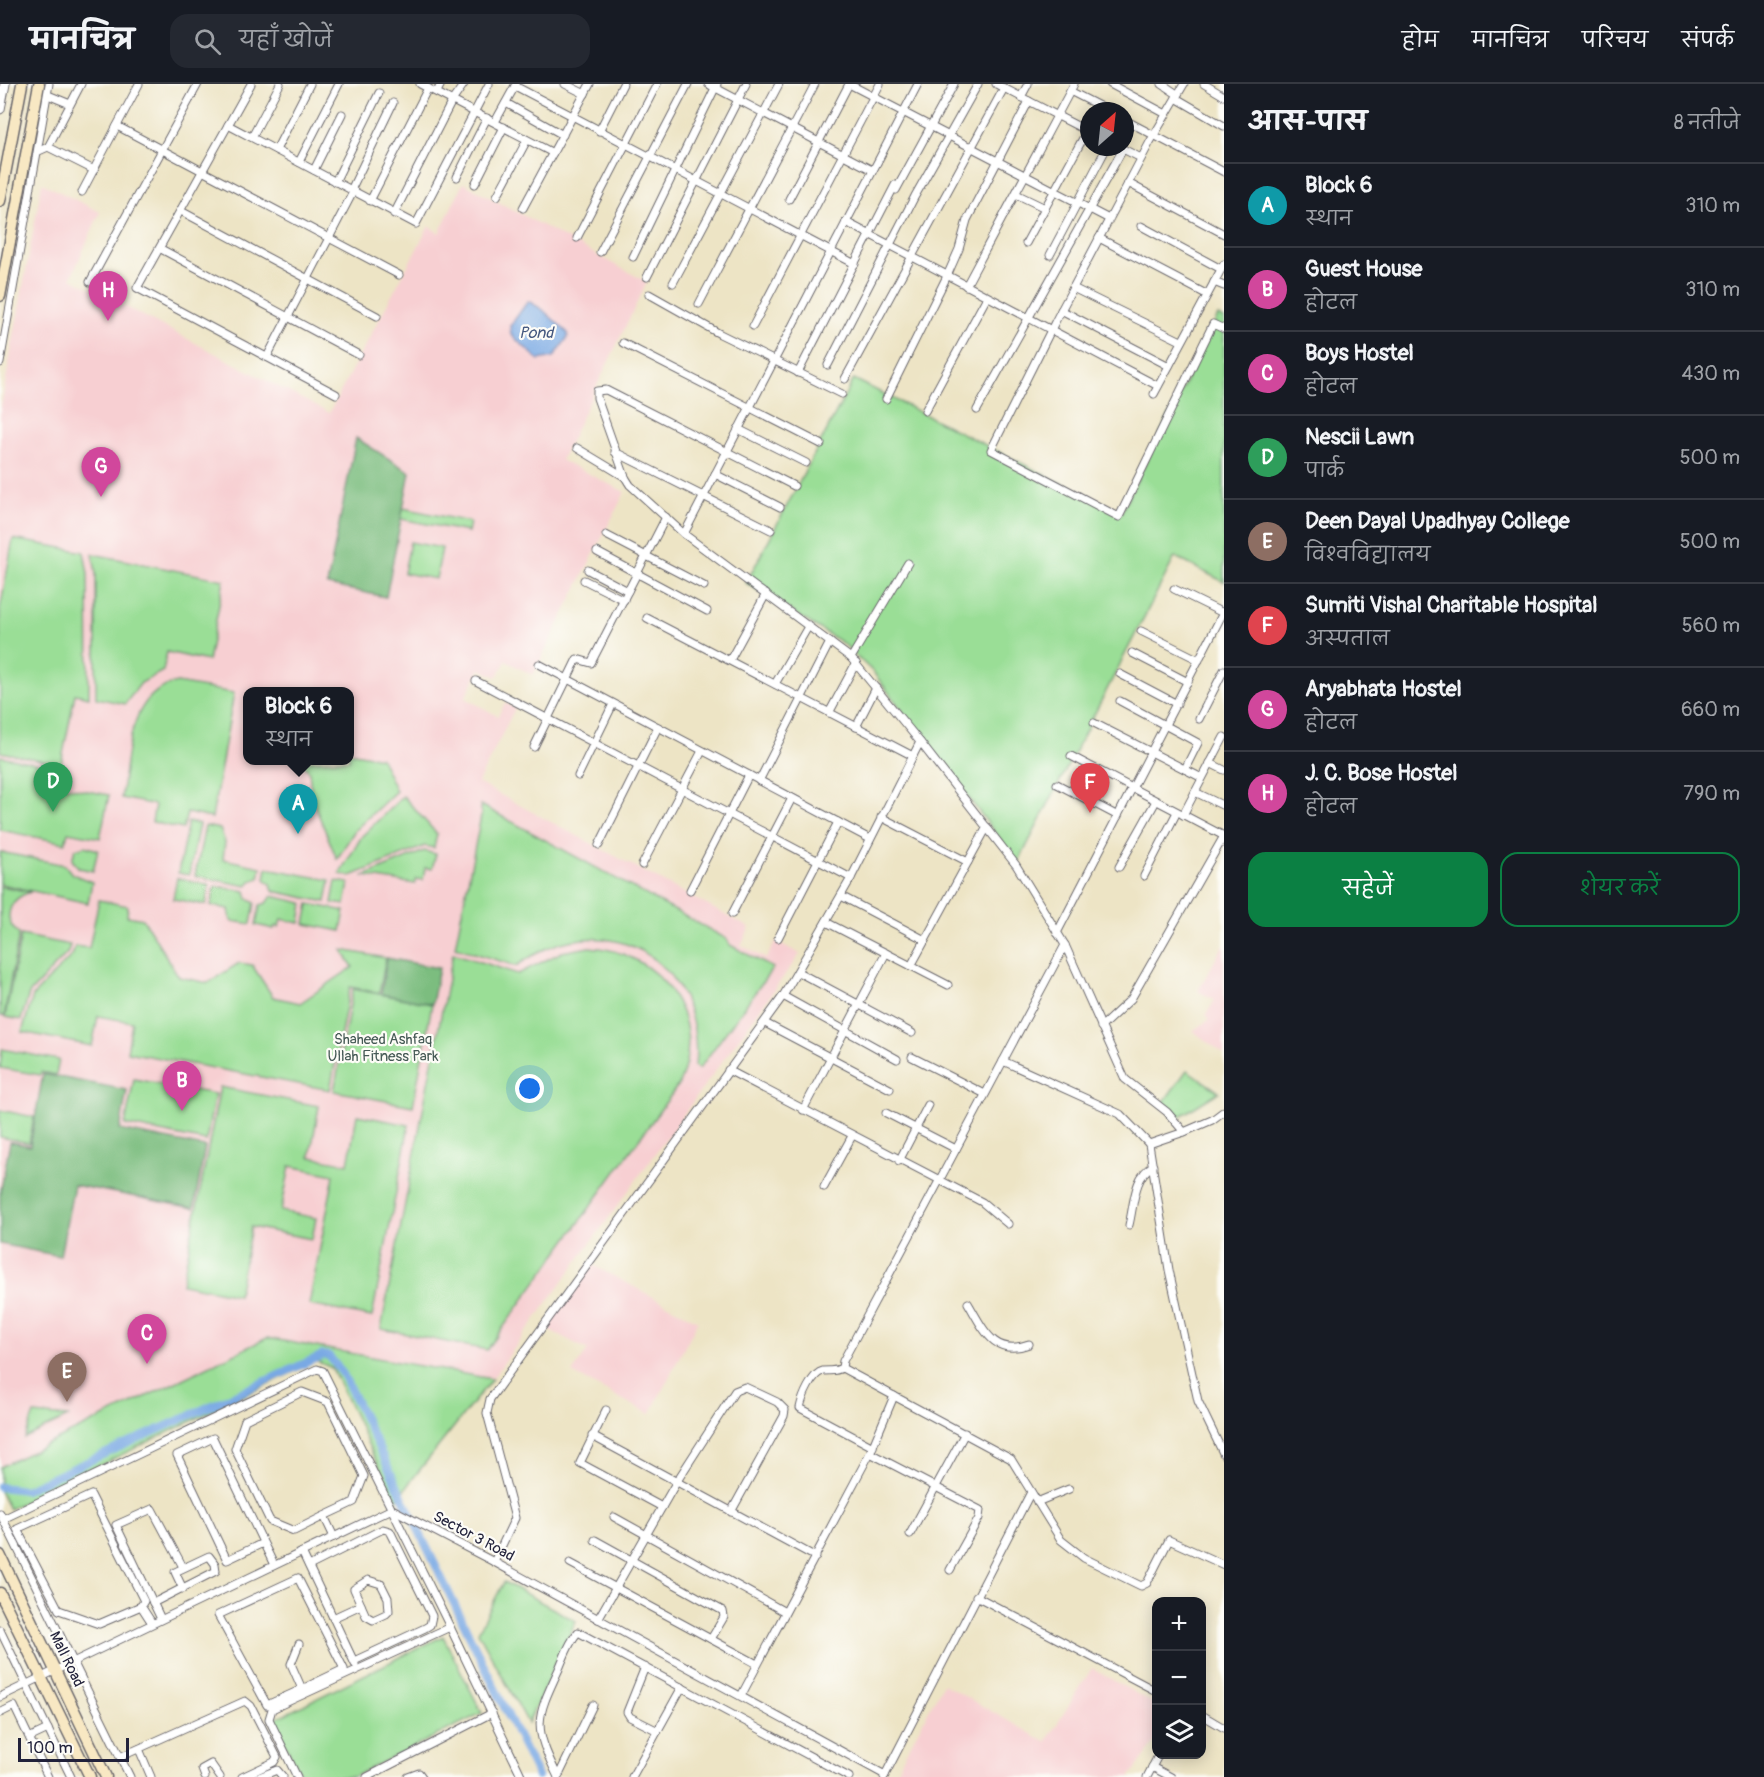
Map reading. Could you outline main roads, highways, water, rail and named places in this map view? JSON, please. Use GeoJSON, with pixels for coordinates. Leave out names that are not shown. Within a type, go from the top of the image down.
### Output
{"type":"FeatureCollection","features":[{"type":"Feature","properties":{"kind":"main road"},"geometry":{"type":"LineString","coordinates":[[0,201],[22,84]]}},
{"type":"Feature","properties":{"kind":"main road"},"geometry":{"type":"LineString","coordinates":[[0,296],[39,84]]}},
{"type":"Feature","properties":{"kind":"main road","name":"Mall Road"},"geometry":{"type":"LineString","coordinates":[[0,1555],[106,1777]]}},
{"type":"Feature","properties":{"kind":"main road"},"geometry":{"type":"LineString","coordinates":[[0,1593],[90,1777]]}},
{"type":"Feature","properties":{"kind":"water","name":"Pond"},"geometry":{"type":"Polygon","coordinates":[[[528,301],[542,309],[568,333],[568,337],[554,357],[539,360],[511,335],[510,326],[528,301]]]}},
{"type":"Feature","properties":{"kind":"waterway"},"geometry":{"type":"LineString","coordinates":[[0,1487],[25,1490],[323,1355],[329,1356],[343,1374],[538,1777]]}},
{"type":"Feature","properties":{"kind":"place","name":"J. C. Bose Hostel"},"geometry":{"type":"Point","coordinates":[108,321]}},
{"type":"Feature","properties":{"kind":"place","name":"Aryabhata Hostel"},"geometry":{"type":"Point","coordinates":[101,497]}},
{"type":"Feature","properties":{"kind":"place","name":"Nescii Lawn"},"geometry":{"type":"Point","coordinates":[53,812]}},
{"type":"Feature","properties":{"kind":"place","name":"Sumiti Vishal Charitable Hospital"},"geometry":{"type":"Point","coordinates":[1090,813]}},
{"type":"Feature","properties":{"kind":"place","name":"Block 6"},"geometry":{"type":"Point","coordinates":[298,834]}},
{"type":"Feature","properties":{"kind":"place","name":"Guest House"},"geometry":{"type":"Point","coordinates":[182,1111]}},
{"type":"Feature","properties":{"kind":"place","name":"Boys Hostel"},"geometry":{"type":"Point","coordinates":[147,1364]}},
{"type":"Feature","properties":{"kind":"place","name":"Deen Dayal Upadhyay College"},"geometry":{"type":"Point","coordinates":[67,1402]}},
{"type":"Feature","properties":{"kind":"park label","name":"Shaheed Ashfaq Ullah Fitness Park"},"geometry":{"type":"Point","coordinates":[383,1048]}}]}
